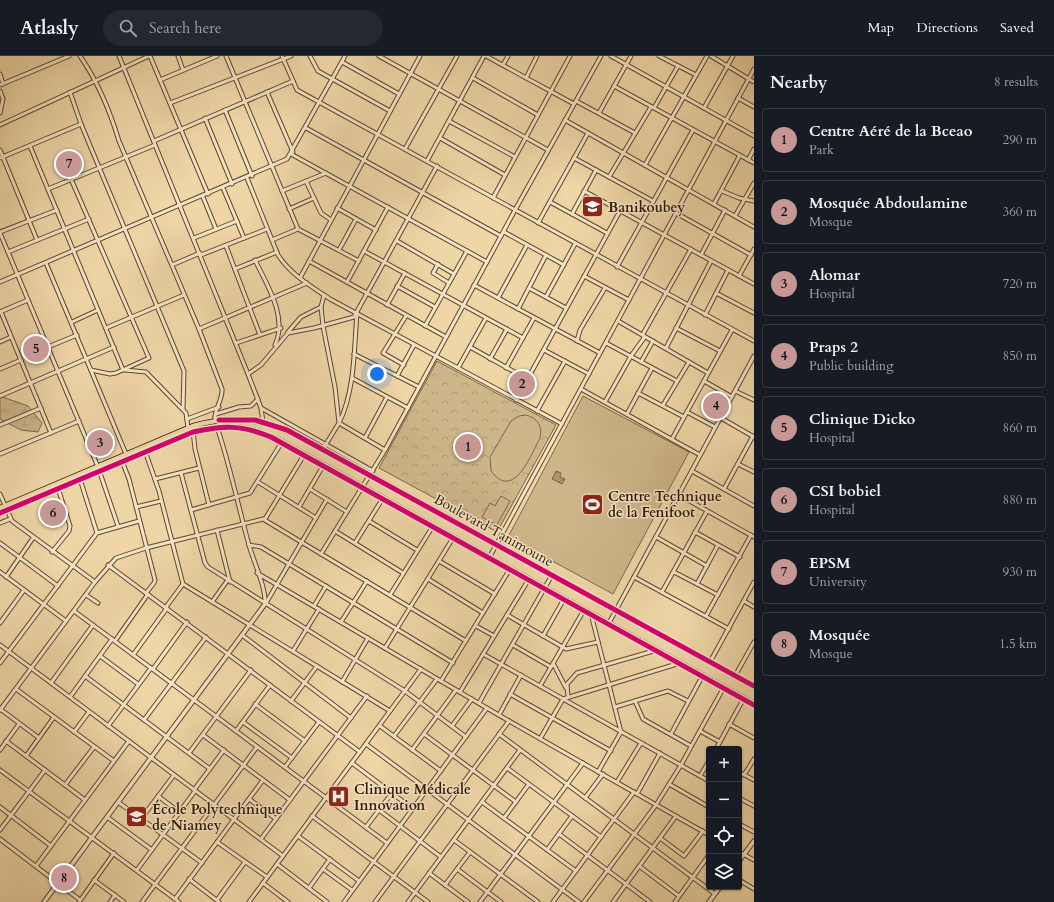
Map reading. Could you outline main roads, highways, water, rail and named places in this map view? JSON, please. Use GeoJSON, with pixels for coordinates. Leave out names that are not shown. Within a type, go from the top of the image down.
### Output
{"type":"FeatureCollection","features":[{"type":"Feature","properties":{"kind":"main road","name":"Boulevard Tanimoune"},"geometry":{"type":"LineString","coordinates":[[4,508],[80,479],[126,454],[188,428],[215,420],[237,419],[263,422],[287,430],[325,447],[496,545],[754,686]]}},
{"type":"Feature","properties":{"kind":"main road","name":"Boulevard Tanimoune"},"geometry":{"type":"LineString","coordinates":[[0,513],[4,508],[193,431],[217,426],[236,426],[257,430],[282,442],[754,704]]}},
{"type":"Feature","properties":{"kind":"water"},"geometry":{"type":"Polygon","coordinates":[[[556,471],[561,473],[560,477],[565,479],[562,484],[552,479],[556,471]]]}},
{"type":"Feature","properties":{"kind":"place","name":"EPSM"},"geometry":{"type":"Point","coordinates":[69,164]}},
{"type":"Feature","properties":{"kind":"place","name":"Banikoubey"},"geometry":{"type":"Point","coordinates":[593,207]}},
{"type":"Feature","properties":{"kind":"place","name":"Clinique Dicko"},"geometry":{"type":"Point","coordinates":[36,349]}},
{"type":"Feature","properties":{"kind":"place","name":"Mosquée Abdoulamine"},"geometry":{"type":"Point","coordinates":[522,384]}},
{"type":"Feature","properties":{"kind":"place","name":"Praps 2"},"geometry":{"type":"Point","coordinates":[716,406]}},
{"type":"Feature","properties":{"kind":"place","name":"Alomar"},"geometry":{"type":"Point","coordinates":[100,443]}},
{"type":"Feature","properties":{"kind":"place","name":"Centre Aéré de la Bceao"},"geometry":{"type":"Point","coordinates":[468,447]}},
{"type":"Feature","properties":{"kind":"place","name":"Centre Technique de la Fenifoot"},"geometry":{"type":"Point","coordinates":[593,504]}},
{"type":"Feature","properties":{"kind":"place","name":"CSI bobiel"},"geometry":{"type":"Point","coordinates":[53,513]}},
{"type":"Feature","properties":{"kind":"place","name":"Clinique Médicale Innovation"},"geometry":{"type":"Point","coordinates":[339,797]}},
{"type":"Feature","properties":{"kind":"place","name":"École Polytechnique de Niamey"},"geometry":{"type":"Point","coordinates":[136,817]}},
{"type":"Feature","properties":{"kind":"place","name":"Mosquée"},"geometry":{"type":"Point","coordinates":[64,878]}}]}
